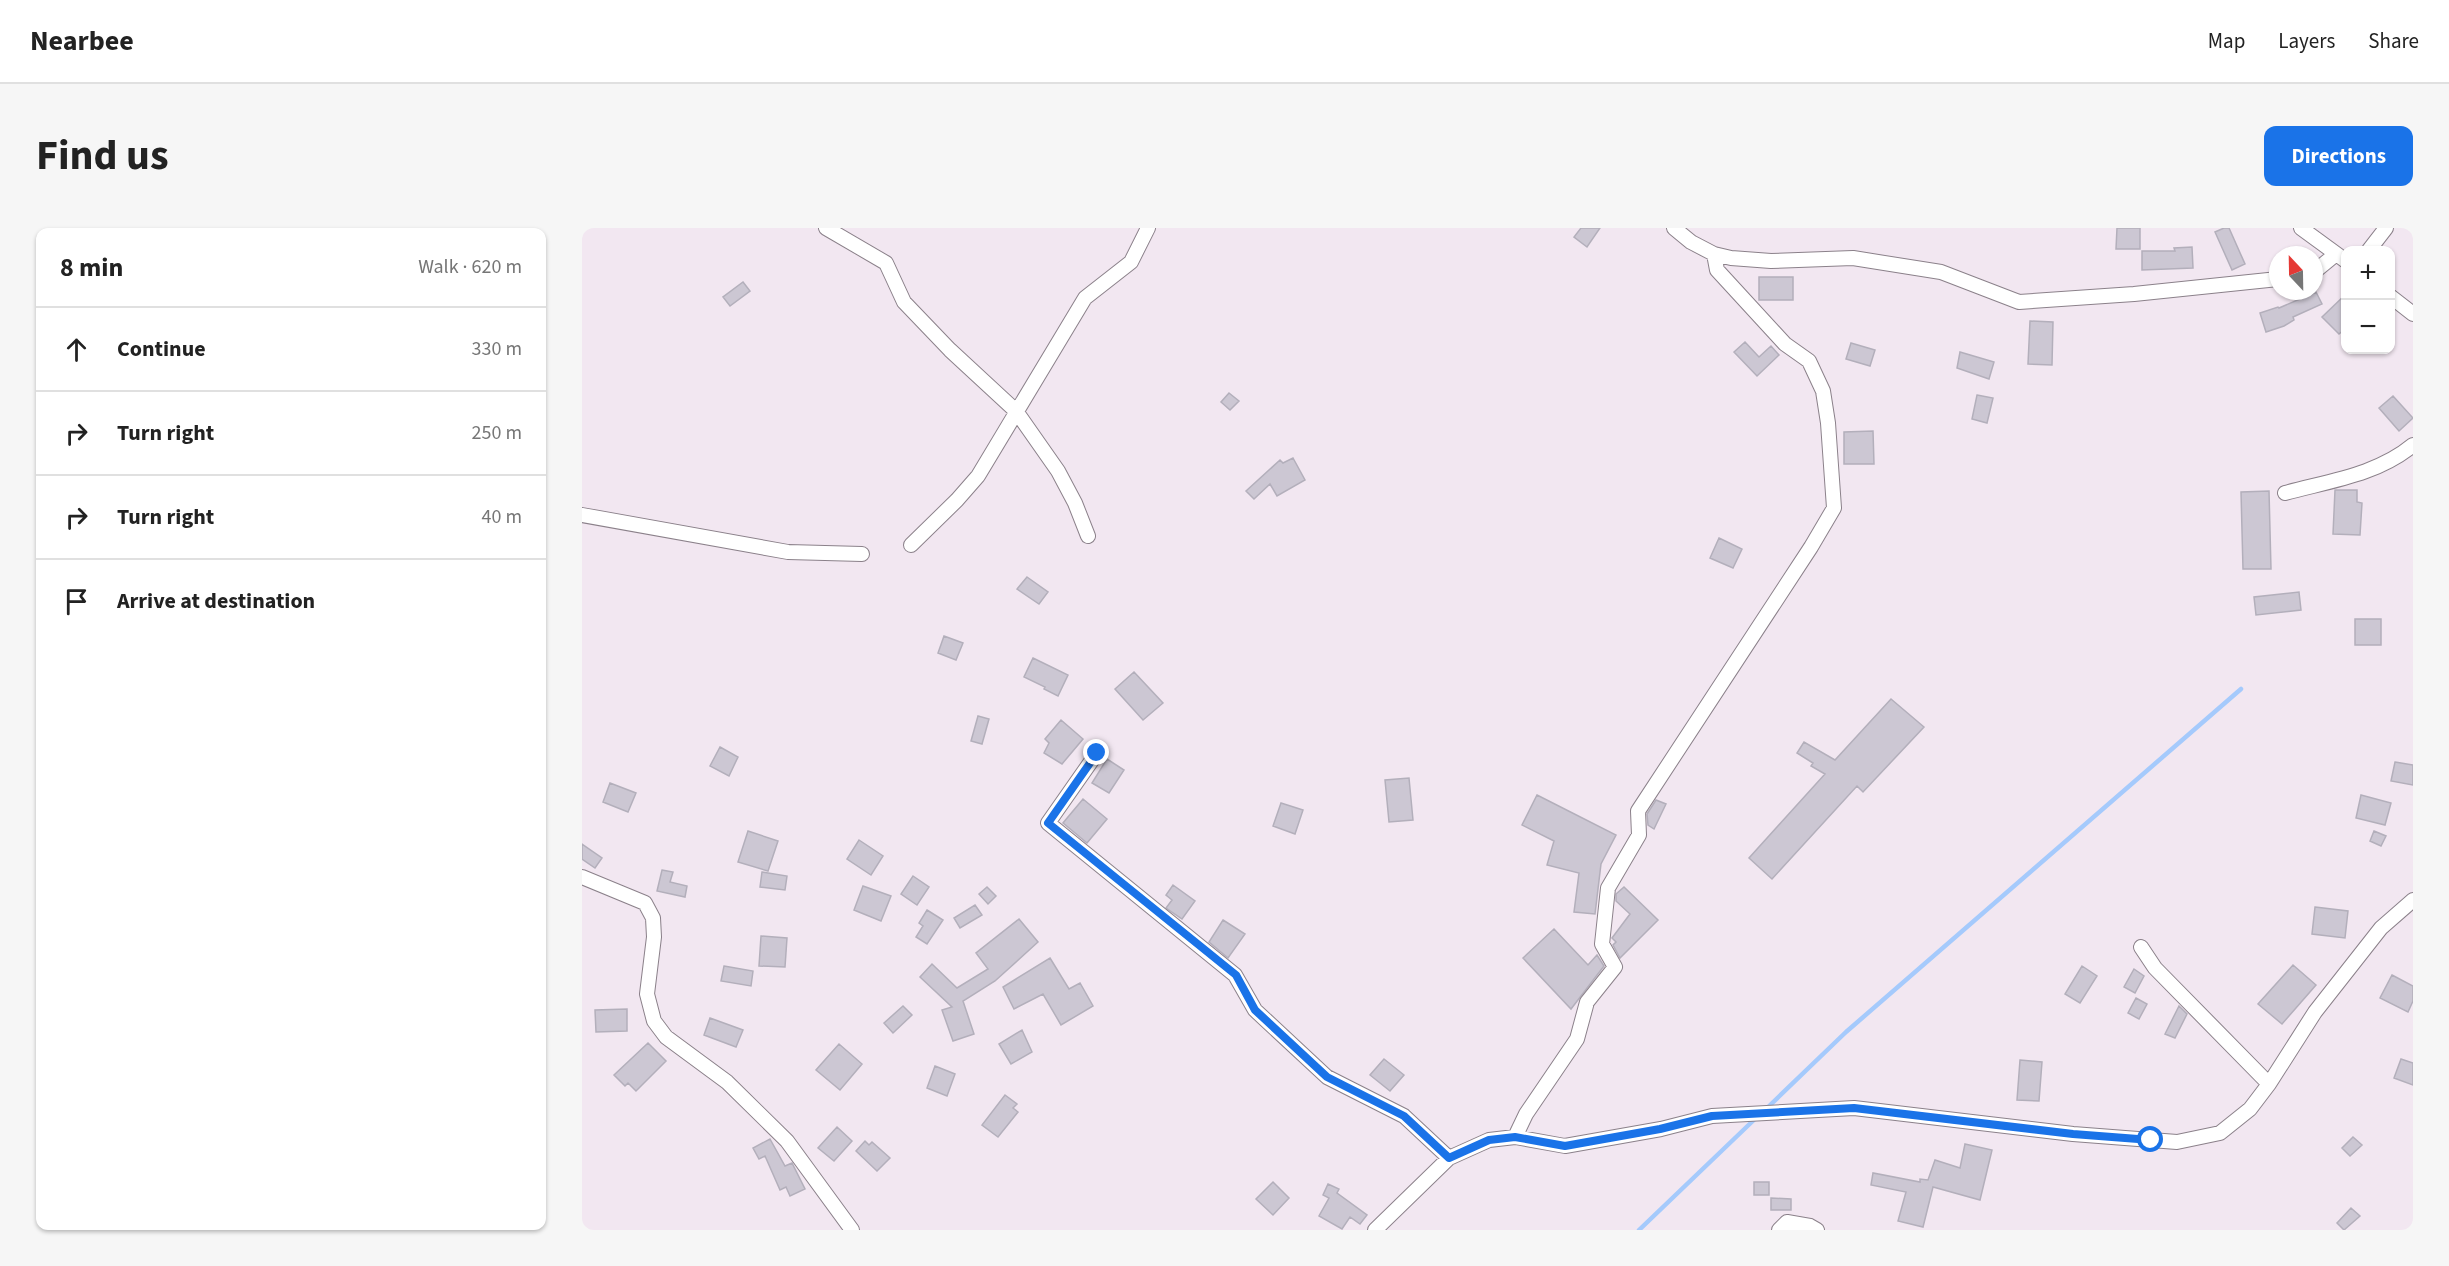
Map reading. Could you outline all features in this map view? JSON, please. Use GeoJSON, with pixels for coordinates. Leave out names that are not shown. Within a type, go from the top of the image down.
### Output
{"type":"FeatureCollection","features":[{"type":"Feature","properties":{"kind":"street"},"geometry":{"type":"LineString","coordinates":[[826,228],[886,263],[904,302],[950,350],[1016,411],[1058,471],[1075,502],[1088,536]]}},
{"type":"Feature","properties":{"kind":"street"},"geometry":{"type":"LineString","coordinates":[[911,545],[978,476],[1085,298],[1131,262],[1148,228]]}},
{"type":"Feature","properties":{"kind":"street"},"geometry":{"type":"LineString","coordinates":[[1674,228],[1691,242],[1714,254],[1770,261],[1853,258],[1941,272],[2019,302],[2134,294],[2269,280]]}},
{"type":"Feature","properties":{"kind":"street"},"geometry":{"type":"LineString","coordinates":[[2301,228],[2341,258],[2323,267]]}},
{"type":"Feature","properties":{"kind":"street"},"geometry":{"type":"LineString","coordinates":[[2372,246],[2386,228]]}},
{"type":"Feature","properties":{"kind":"street"},"geometry":{"type":"LineString","coordinates":[[1515,1137],[1526,1114],[1577,1039],[1587,1002],[1615,967],[1602,944],[1608,888],[1639,836],[1638,811],[1811,547],[1834,508],[1828,423],[1823,391],[1809,362],[1785,344],[1717,270],[1714,254]]}},
{"type":"Feature","properties":{"kind":"street"},"geometry":{"type":"LineString","coordinates":[[2395,299],[2413,314]]}},
{"type":"Feature","properties":{"kind":"street"},"geometry":{"type":"LineString","coordinates":[[2285,493],[2366,473],[2385,465],[2413,445]]}},
{"type":"Feature","properties":{"kind":"street"},"geometry":{"type":"LineString","coordinates":[[582,515],[788,552],[862,554]]}},
{"type":"Feature","properties":{"kind":"street"},"geometry":{"type":"LineString","coordinates":[[1097,753],[1048,823],[1236,975],[1255,1010],[1327,1077],[1404,1116],[1449,1158]]}},
{"type":"Feature","properties":{"kind":"street"},"geometry":{"type":"LineString","coordinates":[[582,877],[645,903],[653,918],[654,936],[647,994],[654,1020],[666,1037],[727,1082],[787,1141],[852,1230]]}},
{"type":"Feature","properties":{"kind":"street"},"geometry":{"type":"LineString","coordinates":[[1376,1230],[1449,1158],[1489,1140],[1515,1137],[1565,1146],[1660,1129],[1712,1116],[1854,1108],[2073,1134],[2177,1142],[2220,1133],[2250,1109],[2269,1084],[2315,1012],[2381,928],[2413,900]]}},
{"type":"Feature","properties":{"kind":"street"},"geometry":{"type":"LineString","coordinates":[[2141,947],[2156,968],[2269,1084]]}},
{"type":"Feature","properties":{"kind":"street"},"geometry":{"type":"LineString","coordinates":[[1779,1230],[1787,1222],[1810,1226],[1817,1230]]}},
{"type":"Feature","properties":{"kind":"building"},"geometry":{"type":"Polygon","coordinates":[[[1581,228],[1600,228],[1587,247],[1574,237],[1581,228]]]}},
{"type":"Feature","properties":{"kind":"building"},"geometry":{"type":"Polygon","coordinates":[[[2117,228],[2140,228],[2140,249],[2116,249],[2117,228]]]}},
{"type":"Feature","properties":{"kind":"building"},"geometry":{"type":"Polygon","coordinates":[[[2229,228],[2245,264],[2232,270],[2215,232],[2229,228]]]}},
{"type":"Feature","properties":{"kind":"building"},"geometry":{"type":"Polygon","coordinates":[[[2192,247],[2193,268],[2142,270],[2142,251],[2175,251],[2174,248],[2192,247]]]}},
{"type":"Feature","properties":{"kind":"building"},"geometry":{"type":"Polygon","coordinates":[[[1759,277],[1793,277],[1793,300],[1759,300],[1759,277]]]}},
{"type":"Feature","properties":{"kind":"building"},"geometry":{"type":"Polygon","coordinates":[[[743,282],[750,291],[730,306],[723,297],[743,282]]]}},
{"type":"Feature","properties":{"kind":"building"},"geometry":{"type":"Polygon","coordinates":[[[2341,299],[2341,332],[2339,334],[2322,317],[2341,299]]]}},
{"type":"Feature","properties":{"kind":"building"},"geometry":{"type":"Polygon","coordinates":[[[2298,300],[2320,300],[2322,304],[2293,317],[2294,320],[2284,326],[2266,332],[2260,313],[2298,300]]]}},
{"type":"Feature","properties":{"kind":"building"},"geometry":{"type":"Polygon","coordinates":[[[2030,321],[2053,322],[2052,365],[2028,364],[2030,321]]]}},
{"type":"Feature","properties":{"kind":"building"},"geometry":{"type":"Polygon","coordinates":[[[1745,342],[1759,357],[1771,346],[1779,355],[1757,376],[1734,352],[1745,342]]]}},
{"type":"Feature","properties":{"kind":"building"},"geometry":{"type":"Polygon","coordinates":[[[1851,343],[1875,350],[1870,366],[1846,359],[1851,343]]]}},
{"type":"Feature","properties":{"kind":"building"},"geometry":{"type":"Polygon","coordinates":[[[1960,352],[1994,362],[1989,379],[1957,368],[1960,352]]]}},
{"type":"Feature","properties":{"kind":"building"},"geometry":{"type":"Polygon","coordinates":[[[1229,393],[1239,401],[1230,410],[1221,402],[1229,393]]]}},
{"type":"Feature","properties":{"kind":"building"},"geometry":{"type":"Polygon","coordinates":[[[1977,395],[1993,398],[1987,423],[1972,419],[1977,395]]]}},
{"type":"Feature","properties":{"kind":"building"},"geometry":{"type":"Polygon","coordinates":[[[2393,396],[2413,418],[2399,431],[2379,408],[2393,396]]]}},
{"type":"Feature","properties":{"kind":"building"},"geometry":{"type":"Polygon","coordinates":[[[1873,431],[1874,464],[1844,464],[1844,432],[1873,431]]]}},
{"type":"Feature","properties":{"kind":"building"},"geometry":{"type":"Polygon","coordinates":[[[1293,458],[1305,480],[1277,496],[1270,484],[1254,499],[1246,491],[1280,460],[1283,463],[1293,458]]]}},
{"type":"Feature","properties":{"kind":"building"},"geometry":{"type":"Polygon","coordinates":[[[2335,490],[2357,490],[2357,502],[2362,503],[2360,535],[2333,534],[2335,490]]]}},
{"type":"Feature","properties":{"kind":"building"},"geometry":{"type":"Polygon","coordinates":[[[2269,491],[2271,569],[2243,569],[2241,492],[2269,491]]]}},
{"type":"Feature","properties":{"kind":"building"},"geometry":{"type":"Polygon","coordinates":[[[1719,538],[1742,549],[1733,568],[1710,558],[1719,538]]]}},
{"type":"Feature","properties":{"kind":"building"},"geometry":{"type":"Polygon","coordinates":[[[1027,577],[1048,592],[1039,604],[1017,589],[1027,577]]]}},
{"type":"Feature","properties":{"kind":"building"},"geometry":{"type":"Polygon","coordinates":[[[2299,592],[2301,610],[2256,615],[2254,597],[2299,592]]]}},
{"type":"Feature","properties":{"kind":"building"},"geometry":{"type":"Polygon","coordinates":[[[2355,619],[2381,619],[2381,645],[2355,645],[2355,619]]]}},
{"type":"Feature","properties":{"kind":"building"},"geometry":{"type":"Polygon","coordinates":[[[944,636],[963,643],[956,660],[938,653],[944,636]]]}},
{"type":"Feature","properties":{"kind":"building"},"geometry":{"type":"Polygon","coordinates":[[[1033,658],[1068,675],[1058,696],[1024,677],[1033,658]]]}},
{"type":"Feature","properties":{"kind":"building"},"geometry":{"type":"Polygon","coordinates":[[[1134,672],[1163,703],[1143,720],[1115,689],[1134,672]]]}},
{"type":"Feature","properties":{"kind":"building"},"geometry":{"type":"Polygon","coordinates":[[[1891,699],[1924,727],[1863,792],[1857,786],[1772,879],[1749,858],[1825,774],[1811,766],[1813,763],[1797,753],[1804,742],[1835,760],[1891,699]]]}},
{"type":"Feature","properties":{"kind":"building"},"geometry":{"type":"Polygon","coordinates":[[[978,716],[989,719],[982,744],[971,741],[978,716]]]}},
{"type":"Feature","properties":{"kind":"building"},"geometry":{"type":"Polygon","coordinates":[[[1061,720],[1083,739],[1062,764],[1044,753],[1049,743],[1045,739],[1061,720]]]}},
{"type":"Feature","properties":{"kind":"building"},"geometry":{"type":"Polygon","coordinates":[[[720,747],[738,757],[729,776],[710,766],[720,747]]]}},
{"type":"Feature","properties":{"kind":"building"},"geometry":{"type":"Polygon","coordinates":[[[1107,759],[1124,770],[1109,793],[1092,783],[1107,759]]]}},
{"type":"Feature","properties":{"kind":"building"},"geometry":{"type":"Polygon","coordinates":[[[2395,762],[2413,765],[2413,785],[2391,781],[2395,762]]]}},
{"type":"Feature","properties":{"kind":"building"},"geometry":{"type":"Polygon","coordinates":[[[1409,778],[1413,820],[1389,822],[1385,780],[1409,778]]]}},
{"type":"Feature","properties":{"kind":"building"},"geometry":{"type":"Polygon","coordinates":[[[610,783],[636,793],[628,812],[603,802],[610,783]]]}},
{"type":"Feature","properties":{"kind":"building"},"geometry":{"type":"Polygon","coordinates":[[[1537,795],[1616,835],[1601,864],[1595,914],[1574,912],[1579,873],[1547,865],[1554,841],[1522,825],[1537,795]]]}},
{"type":"Feature","properties":{"kind":"building"},"geometry":{"type":"Polygon","coordinates":[[[2361,795],[2391,803],[2385,825],[2356,818],[2361,795]]]}},
{"type":"Feature","properties":{"kind":"building"},"geometry":{"type":"Polygon","coordinates":[[[1083,799],[1107,819],[1087,843],[1063,823],[1083,799]]]}},
{"type":"Feature","properties":{"kind":"building"},"geometry":{"type":"Polygon","coordinates":[[[1656,800],[1666,804],[1654,829],[1648,825],[1647,814],[1656,800]]]}},
{"type":"Feature","properties":{"kind":"building"},"geometry":{"type":"Polygon","coordinates":[[[1281,803],[1303,810],[1295,834],[1273,826],[1281,803]]]}},
{"type":"Feature","properties":{"kind":"building"},"geometry":{"type":"Polygon","coordinates":[[[748,831],[778,841],[768,871],[738,862],[748,831]]]}},
{"type":"Feature","properties":{"kind":"building"},"geometry":{"type":"Polygon","coordinates":[[[2374,831],[2386,836],[2381,846],[2370,841],[2374,831]]]}},
{"type":"Feature","properties":{"kind":"building"},"geometry":{"type":"Polygon","coordinates":[[[859,840],[883,856],[871,875],[847,859],[859,840]]]}},
{"type":"Feature","properties":{"kind":"building"},"geometry":{"type":"Polygon","coordinates":[[[582,844],[602,858],[595,868],[582,859],[582,844]]]}},
{"type":"Feature","properties":{"kind":"building"},"geometry":{"type":"Polygon","coordinates":[[[662,870],[673,872],[670,882],[687,886],[685,897],[657,891],[662,870]]]}},
{"type":"Feature","properties":{"kind":"building"},"geometry":{"type":"Polygon","coordinates":[[[762,872],[787,876],[785,890],[760,887],[762,872]]]}},
{"type":"Feature","properties":{"kind":"building"},"geometry":{"type":"Polygon","coordinates":[[[913,876],[929,887],[917,905],[901,894],[913,876]]]}},
{"type":"Feature","properties":{"kind":"building"},"geometry":{"type":"Polygon","coordinates":[[[1173,885],[1195,901],[1182,919],[1166,908],[1172,900],[1166,895],[1173,885]]]}},
{"type":"Feature","properties":{"kind":"building"},"geometry":{"type":"Polygon","coordinates":[[[863,886],[891,896],[881,921],[854,910],[863,886]]]}},
{"type":"Feature","properties":{"kind":"building"},"geometry":{"type":"Polygon","coordinates":[[[987,887],[996,896],[988,904],[979,894],[987,887]]]}},
{"type":"Feature","properties":{"kind":"building"},"geometry":{"type":"Polygon","coordinates":[[[1624,887],[1658,920],[1620,958],[1613,945],[1616,942],[1612,938],[1630,914],[1616,901],[1616,894],[1624,887]]]}},
{"type":"Feature","properties":{"kind":"building"},"geometry":{"type":"Polygon","coordinates":[[[975,905],[982,915],[960,928],[954,918],[975,905]]]}},
{"type":"Feature","properties":{"kind":"building"},"geometry":{"type":"Polygon","coordinates":[[[2315,907],[2348,911],[2345,938],[2312,934],[2315,907]]]}},
{"type":"Feature","properties":{"kind":"building"},"geometry":{"type":"Polygon","coordinates":[[[927,910],[943,920],[927,944],[916,937],[923,926],[919,923],[927,910]]]}},
{"type":"Feature","properties":{"kind":"building"},"geometry":{"type":"Polygon","coordinates":[[[1019,919],[1038,942],[995,981],[963,1001],[974,1034],[953,1041],[942,1010],[952,1007],[920,977],[932,964],[957,988],[988,969],[976,953],[1019,919]]]}},
{"type":"Feature","properties":{"kind":"building"},"geometry":{"type":"Polygon","coordinates":[[[1223,920],[1245,934],[1228,958],[1209,942],[1223,920]]]}},
{"type":"Feature","properties":{"kind":"building"},"geometry":{"type":"Polygon","coordinates":[[[1554,929],[1588,965],[1597,955],[1604,966],[1571,1009],[1523,958],[1554,929]]]}},
{"type":"Feature","properties":{"kind":"building"},"geometry":{"type":"Polygon","coordinates":[[[761,936],[787,938],[785,967],[759,966],[761,936]]]}},
{"type":"Feature","properties":{"kind":"building"},"geometry":{"type":"Polygon","coordinates":[[[1050,958],[1069,989],[1080,983],[1093,1006],[1061,1025],[1043,994],[1014,1009],[1003,987],[1050,958]]]}},
{"type":"Feature","properties":{"kind":"building"},"geometry":{"type":"Polygon","coordinates":[[[2293,965],[2316,985],[2282,1024],[2258,1004],[2293,965]]]}},
{"type":"Feature","properties":{"kind":"building"},"geometry":{"type":"Polygon","coordinates":[[[724,966],[753,971],[751,986],[721,981],[724,966]]]}},
{"type":"Feature","properties":{"kind":"building"},"geometry":{"type":"Polygon","coordinates":[[[2082,966],[2097,976],[2080,1003],[2065,994],[2082,966]]]}},
{"type":"Feature","properties":{"kind":"building"},"geometry":{"type":"Polygon","coordinates":[[[2134,969],[2144,976],[2135,993],[2124,987],[2134,969]]]}},
{"type":"Feature","properties":{"kind":"building"},"geometry":{"type":"Polygon","coordinates":[[[2392,975],[2413,986],[2413,1001],[2408,1012],[2380,998],[2392,975]]]}},
{"type":"Feature","properties":{"kind":"building"},"geometry":{"type":"Polygon","coordinates":[[[2136,998],[2147,1004],[2139,1019],[2128,1013],[2136,998]]]}},
{"type":"Feature","properties":{"kind":"building"},"geometry":{"type":"Polygon","coordinates":[[[903,1006],[912,1015],[893,1033],[884,1023],[903,1006]]]}},
{"type":"Feature","properties":{"kind":"building"},"geometry":{"type":"Polygon","coordinates":[[[2179,1006],[2187,1014],[2175,1038],[2165,1034],[2179,1006]]]}},
{"type":"Feature","properties":{"kind":"building"},"geometry":{"type":"Polygon","coordinates":[[[627,1009],[627,1031],[596,1032],[595,1010],[627,1009]]]}},
{"type":"Feature","properties":{"kind":"building"},"geometry":{"type":"Polygon","coordinates":[[[710,1018],[743,1030],[736,1047],[704,1035],[710,1018]]]}},
{"type":"Feature","properties":{"kind":"building"},"geometry":{"type":"Polygon","coordinates":[[[1022,1030],[1032,1052],[1011,1064],[999,1044],[1022,1030]]]}},
{"type":"Feature","properties":{"kind":"building"},"geometry":{"type":"Polygon","coordinates":[[[648,1043],[666,1061],[636,1091],[628,1083],[625,1086],[614,1075],[648,1043]]]}},
{"type":"Feature","properties":{"kind":"building"},"geometry":{"type":"Polygon","coordinates":[[[839,1044],[862,1064],[840,1090],[816,1070],[839,1044]]]}},
{"type":"Feature","properties":{"kind":"building"},"geometry":{"type":"Polygon","coordinates":[[[1384,1059],[1404,1075],[1390,1091],[1370,1075],[1384,1059]]]}},
{"type":"Feature","properties":{"kind":"building"},"geometry":{"type":"Polygon","coordinates":[[[2401,1059],[2413,1063],[2413,1085],[2394,1078],[2401,1059]]]}},
{"type":"Feature","properties":{"kind":"building"},"geometry":{"type":"Polygon","coordinates":[[[2020,1060],[2042,1062],[2039,1101],[2017,1100],[2020,1060]]]}},
{"type":"Feature","properties":{"kind":"building"},"geometry":{"type":"Polygon","coordinates":[[[935,1066],[955,1074],[947,1096],[927,1088],[935,1066]]]}},
{"type":"Feature","properties":{"kind":"building"},"geometry":{"type":"Polygon","coordinates":[[[1005,1095],[1017,1104],[1013,1108],[1018,1112],[998,1137],[982,1125],[1005,1095]]]}},
{"type":"Feature","properties":{"kind":"building"},"geometry":{"type":"Polygon","coordinates":[[[837,1127],[852,1141],[834,1161],[818,1148],[837,1127]]]}},
{"type":"Feature","properties":{"kind":"building"},"geometry":{"type":"Polygon","coordinates":[[[2353,1137],[2362,1145],[2350,1156],[2342,1148],[2353,1137]]]}},
{"type":"Feature","properties":{"kind":"building"},"geometry":{"type":"Polygon","coordinates":[[[770,1139],[785,1166],[792,1163],[805,1189],[790,1196],[786,1187],[780,1190],[765,1156],[759,1159],[753,1148],[770,1139]]]}},
{"type":"Feature","properties":{"kind":"building"},"geometry":{"type":"Polygon","coordinates":[[[865,1141],[869,1145],[872,1142],[890,1158],[877,1171],[856,1151],[865,1141]]]}},
{"type":"Feature","properties":{"kind":"building"},"geometry":{"type":"Polygon","coordinates":[[[1965,1144],[1992,1150],[1980,1200],[1933,1187],[1923,1227],[1898,1221],[1906,1192],[1871,1185],[1873,1173],[1920,1182],[1920,1179],[1928,1180],[1935,1160],[1960,1168],[1965,1144]]]}},
{"type":"Feature","properties":{"kind":"building"},"geometry":{"type":"Polygon","coordinates":[[[1273,1182],[1289,1198],[1273,1215],[1256,1199],[1273,1182]]]}},
{"type":"Feature","properties":{"kind":"building"},"geometry":{"type":"Polygon","coordinates":[[[1754,1182],[1769,1182],[1769,1195],[1754,1195],[1754,1182]]]}},
{"type":"Feature","properties":{"kind":"building"},"geometry":{"type":"Polygon","coordinates":[[[1328,1184],[1339,1189],[1337,1193],[1367,1215],[1360,1224],[1350,1217],[1342,1229],[1319,1216],[1329,1198],[1323,1195],[1328,1184]]]}},
{"type":"Feature","properties":{"kind":"building"},"geometry":{"type":"Polygon","coordinates":[[[1771,1198],[1791,1199],[1791,1210],[1771,1210],[1771,1198]]]}},
{"type":"Feature","properties":{"kind":"building"},"geometry":{"type":"Polygon","coordinates":[[[2351,1208],[2360,1216],[2344,1230],[2337,1223],[2351,1208]]]}},
{"type":"Feature","properties":{"kind":"waterway"},"geometry":{"type":"LineString","coordinates":[[1766,1109],[1846,1032],[2241,689]]}},
{"type":"Feature","properties":{"kind":"waterway"},"geometry":{"type":"LineString","coordinates":[[1639,1230],[1758,1116]]}},
{"type":"Feature","properties":{"kind":"route"},"geometry":{"type":"LineString","coordinates":[[1097,753],[1048,823],[1236,975],[1255,1010],[1327,1077],[1404,1116],[1449,1158],[1489,1140],[1515,1137],[1565,1146],[1660,1129],[1712,1116],[1854,1108],[1923,1118],[2151,1140]]}}]}
